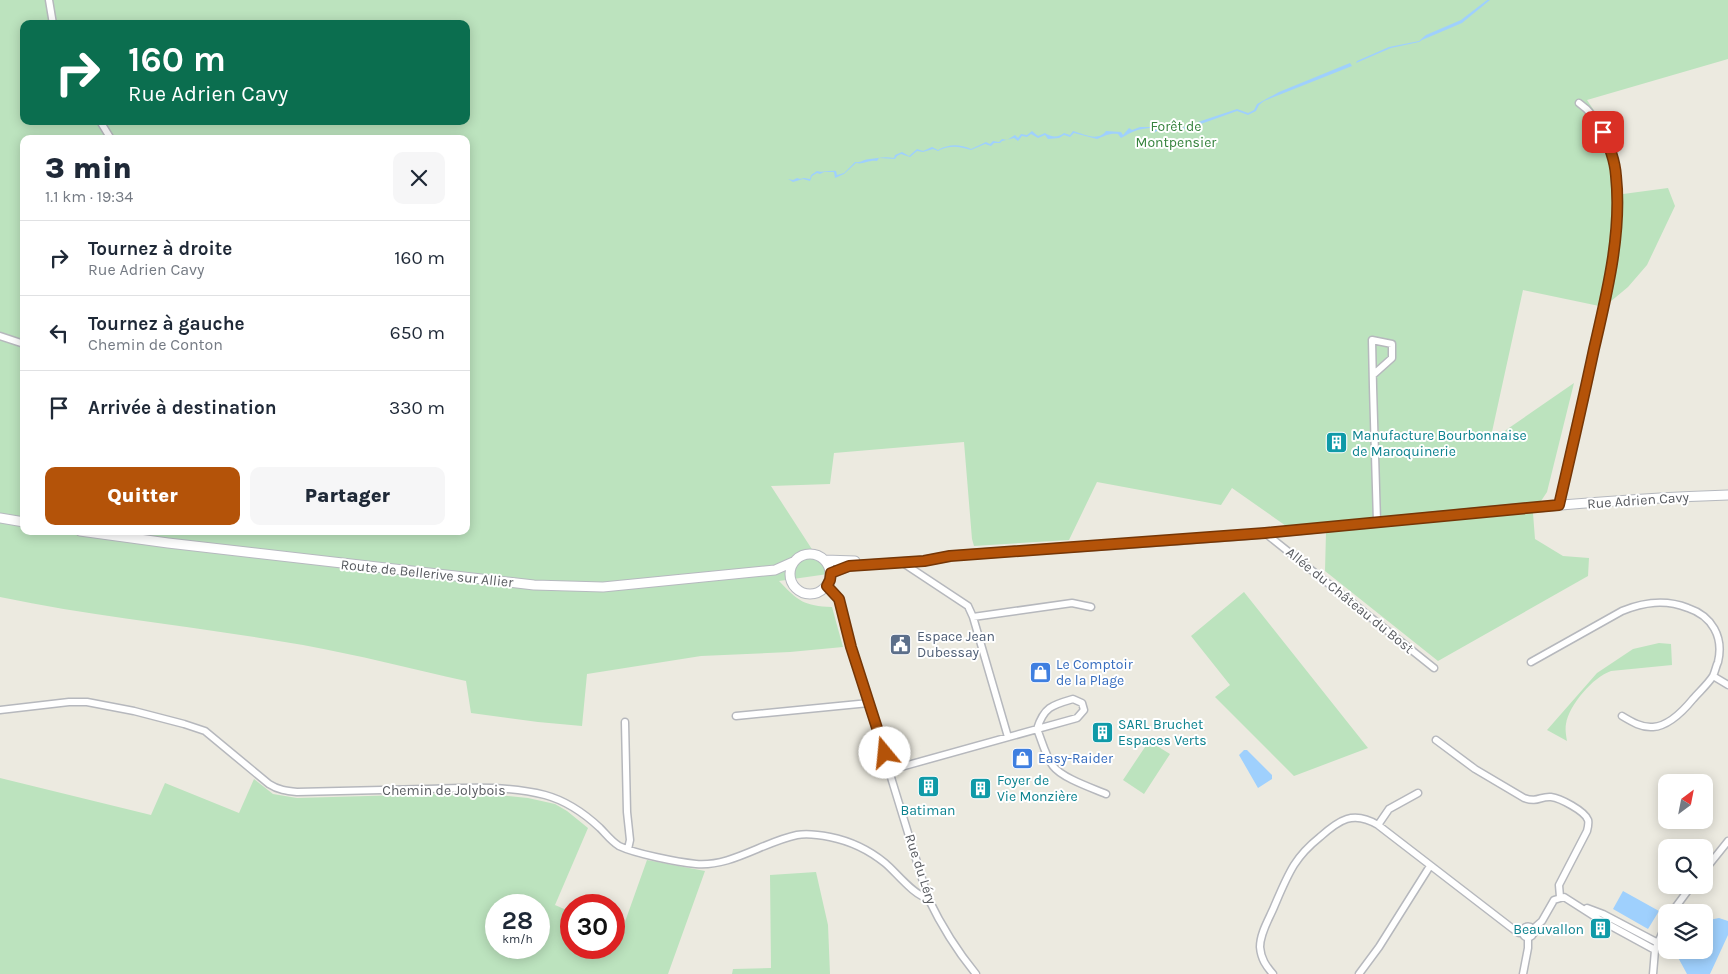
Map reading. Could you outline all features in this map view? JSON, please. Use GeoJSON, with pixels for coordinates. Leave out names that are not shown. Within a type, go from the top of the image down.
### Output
{"type":"FeatureCollection","features":[{"type":"Feature","properties":{"kind":"main road","name":"Rue Adrien Cavy"},"geometry":{"type":"LineString","coordinates":[[831,573],[849,566],[924,561],[950,556],[1265,533],[1559,505],[1728,495]]}},
{"type":"Feature","properties":{"kind":"main road"},"geometry":{"type":"LineString","coordinates":[[0,518],[20,521]]}},
{"type":"Feature","properties":{"kind":"main road","name":"Route de Bellerive sur Allier"},"geometry":{"type":"LineString","coordinates":[[107,535],[168,544],[534,585],[602,587],[775,570],[793,562]]}},
{"type":"Feature","properties":{"kind":"main road"},"geometry":{"type":"LineString","coordinates":[[810,553],[821,556],[825,560],[831,573],[830,580],[827,586],[816,594],[802,593],[792,583],[790,572],[793,562],[798,557],[810,553]]}},
{"type":"Feature","properties":{"kind":"main road","name":"Rue Adrien Cavy"},"geometry":{"type":"LineString","coordinates":[[825,560],[841,561],[937,555],[950,556]]}},
{"type":"Feature","properties":{"kind":"main road"},"geometry":{"type":"LineString","coordinates":[[775,570],[790,577]]}},
{"type":"Feature","properties":{"kind":"street"},"geometry":{"type":"LineString","coordinates":[[49,0],[52,20]]}},
{"type":"Feature","properties":{"kind":"street"},"geometry":{"type":"LineString","coordinates":[[1559,505],[1604,307],[1618,206],[1612,152],[1603,132],[1589,110],[1579,103]]}},
{"type":"Feature","properties":{"kind":"street"},"geometry":{"type":"LineString","coordinates":[[0,336],[20,343]]}},
{"type":"Feature","properties":{"kind":"street"},"geometry":{"type":"LineString","coordinates":[[1373,375],[1392,358],[1392,344],[1372,340],[1376,522]]}},
{"type":"Feature","properties":{"kind":"street","name":"Allée du Château du Bost"},"geometry":{"type":"LineString","coordinates":[[1265,533],[1434,668]]}},
{"type":"Feature","properties":{"kind":"street"},"geometry":{"type":"LineString","coordinates":[[923,576],[922,568],[924,561]]}},
{"type":"Feature","properties":{"kind":"street"},"geometry":{"type":"LineString","coordinates":[[903,563],[968,606],[973,617],[1008,737]]}},
{"type":"Feature","properties":{"kind":"street","name":"Rue du Léry"},"geometry":{"type":"LineString","coordinates":[[827,586],[839,599],[851,647],[928,898],[936,915],[963,958],[976,974]]}},
{"type":"Feature","properties":{"kind":"street"},"geometry":{"type":"LineString","coordinates":[[1531,662],[1622,611],[1636,606],[1662,602],[1696,610],[1710,622],[1719,638],[1720,653],[1713,676],[1687,706],[1665,724],[1647,727],[1635,724],[1622,716]]}},
{"type":"Feature","properties":{"kind":"street"},"geometry":{"type":"LineString","coordinates":[[973,617],[1072,603],[1091,607]]}},
{"type":"Feature","properties":{"kind":"street"},"geometry":{"type":"LineString","coordinates":[[1713,676],[1728,686]]}},
{"type":"Feature","properties":{"kind":"street"},"geometry":{"type":"LineString","coordinates":[[890,770],[1008,737],[1037,729],[1077,718],[1084,710],[1082,703],[1073,699],[1055,704],[1041,715],[1037,729],[1054,768],[1078,782],[1106,794]]}},
{"type":"Feature","properties":{"kind":"street","name":"Chemin de Jolybois"},"geometry":{"type":"LineString","coordinates":[[0,710],[69,702],[87,702],[134,711],[184,724],[205,731],[269,784],[277,789],[286,791],[484,788],[519,790],[547,796],[572,806],[619,846],[652,856],[694,864],[722,861],[797,835],[814,834],[833,837],[856,845],[871,853],[885,863],[912,889],[924,898],[928,898]]}},
{"type":"Feature","properties":{"kind":"street"},"geometry":{"type":"LineString","coordinates":[[736,716],[869,703]]}},
{"type":"Feature","properties":{"kind":"street"},"geometry":{"type":"LineString","coordinates":[[625,722],[627,812],[630,840],[628,849]]}},
{"type":"Feature","properties":{"kind":"street"},"geometry":{"type":"LineString","coordinates":[[1436,740],[1475,769],[1524,798],[1533,801],[1550,797],[1558,798],[1585,814],[1589,822],[1587,831],[1559,886],[1560,897]]}},
{"type":"Feature","properties":{"kind":"street"},"geometry":{"type":"LineString","coordinates":[[1378,825],[1389,809],[1418,793]]}},
{"type":"Feature","properties":{"kind":"street"},"geometry":{"type":"LineString","coordinates":[[1274,974],[1266,967],[1262,959],[1260,946],[1262,935],[1294,864],[1309,846],[1336,823],[1352,817],[1369,819],[1378,825],[1519,933],[1525,935]]}},
{"type":"Feature","properties":{"kind":"street"},"geometry":{"type":"LineString","coordinates":[[1713,860],[1728,841]]}},
{"type":"Feature","properties":{"kind":"street"},"geometry":{"type":"LineString","coordinates":[[1359,974],[1379,947],[1430,866]]}},
{"type":"Feature","properties":{"kind":"street"},"geometry":{"type":"LineString","coordinates":[[1523,974],[1528,948],[1525,935],[1526,927],[1533,929],[1542,920],[1554,900],[1560,897],[1564,897],[1600,920],[1655,950]]}},
{"type":"Feature","properties":{"kind":"street"},"geometry":{"type":"LineString","coordinates":[[1578,905],[1603,914],[1658,943],[1655,950],[1653,974]]}},
{"type":"Feature","properties":{"kind":"green space","name":"Forêt de Montpensier"},"geometry":{"type":"Polygon","coordinates":[[[0,0],[1728,0],[1728,59],[1587,100],[1601,121],[1618,157],[1623,194],[1668,188],[1675,206],[1647,265],[1628,287],[1604,307],[1523,290],[1490,441],[1574,383],[1547,492],[1533,513],[1535,539],[1563,556],[1589,558],[1588,576],[1438,661],[1325,571],[1326,532],[1299,535],[1232,488],[1221,505],[1097,482],[1069,540],[974,546],[964,442],[834,453],[830,484],[771,486],[828,574],[779,581],[797,598],[808,604],[832,607],[843,647],[790,652],[701,656],[587,674],[582,726],[471,713],[466,681],[365,658],[265,639],[0,597],[0,0]]]}},
{"type":"Feature","properties":{"kind":"green space"},"geometry":{"type":"Polygon","coordinates":[[[1244,592],[1368,748],[1294,776],[1215,697],[1230,685],[1191,636],[1244,592]]]}},
{"type":"Feature","properties":{"kind":"green space"},"geometry":{"type":"Polygon","coordinates":[[[1659,643],[1671,644],[1672,665],[1611,671],[1604,674],[1590,685],[1572,709],[1566,726],[1567,741],[1547,730],[1597,673],[1633,649],[1659,643]]]}},
{"type":"Feature","properties":{"kind":"green space"},"geometry":{"type":"Polygon","coordinates":[[[1149,741],[1170,754],[1144,794],[1123,780],[1149,741]]]}},
{"type":"Feature","properties":{"kind":"green space"},"geometry":{"type":"Polygon","coordinates":[[[0,778],[151,815],[165,783],[239,813],[254,779],[273,794],[297,798],[475,793],[528,798],[555,804],[588,828],[555,905],[560,907],[560,959],[625,959],[625,922],[647,860],[705,871],[668,974],[0,974],[0,778]]]}},
{"type":"Feature","properties":{"kind":"green space"},"geometry":{"type":"Polygon","coordinates":[[[816,872],[828,925],[830,974],[732,974],[733,969],[771,968],[770,875],[816,872]]]}},
{"type":"Feature","properties":{"kind":"water"},"geometry":{"type":"Polygon","coordinates":[[[1487,0],[1490,0],[1462,23],[1419,42],[1391,48],[1356,63],[1389,47],[1419,41],[1426,35],[1461,20],[1487,0]]]}},
{"type":"Feature","properties":{"kind":"water"},"geometry":{"type":"Polygon","coordinates":[[[1350,63],[1352,66],[1264,101],[1256,111],[1248,115],[1237,111],[1198,125],[1194,130],[1187,127],[1181,131],[1172,128],[1153,133],[1150,128],[1131,132],[1121,138],[1118,134],[1115,134],[1097,139],[1074,133],[1070,137],[1064,135],[1059,138],[1048,139],[1045,135],[1038,138],[1031,134],[1027,137],[1022,136],[1018,141],[1014,138],[1008,140],[1015,135],[1018,138],[1021,134],[1027,135],[1032,131],[1038,136],[1045,133],[1054,136],[1064,133],[1070,135],[1073,131],[1095,137],[1106,131],[1121,132],[1123,135],[1129,128],[1132,130],[1140,127],[1151,127],[1154,131],[1171,126],[1181,129],[1188,125],[1193,127],[1198,122],[1237,109],[1248,113],[1254,110],[1257,104],[1279,92],[1350,63]]]}},
{"type":"Feature","properties":{"kind":"water"},"geometry":{"type":"Polygon","coordinates":[[[1006,140],[994,143],[991,146],[985,144],[971,150],[950,147],[938,151],[933,149],[923,152],[917,151],[910,157],[901,154],[895,159],[879,158],[877,161],[856,163],[844,174],[835,178],[834,172],[824,172],[812,176],[810,181],[803,179],[793,182],[788,179],[804,178],[810,179],[811,175],[817,171],[836,171],[837,175],[844,173],[855,162],[882,157],[894,158],[895,155],[902,152],[909,156],[917,149],[923,151],[932,147],[938,150],[954,145],[971,149],[986,142],[990,144],[993,141],[1006,140]]]}},
{"type":"Feature","properties":{"kind":"water"},"geometry":{"type":"Polygon","coordinates":[[[1244,750],[1247,750],[1272,775],[1272,779],[1258,788],[1239,755],[1244,750]]]}},
{"type":"Feature","properties":{"kind":"water"},"geometry":{"type":"Polygon","coordinates":[[[1623,891],[1658,910],[1658,913],[1648,929],[1613,909],[1623,891]]]}},
{"type":"Feature","properties":{"kind":"water"},"geometry":{"type":"Polygon","coordinates":[[[1719,918],[1728,921],[1728,935],[1710,974],[1687,974],[1679,959],[1713,959],[1713,919],[1719,918]]]}},
{"type":"Feature","properties":{"kind":"place","name":"Manufacture Bourbonnaise de Maroquinerie"},"geometry":{"type":"Point","coordinates":[1336,443]}},
{"type":"Feature","properties":{"kind":"place","name":"Espace Jean Dubessay"},"geometry":{"type":"Point","coordinates":[901,644]}},
{"type":"Feature","properties":{"kind":"place","name":"Le Comptoir de la Plage"},"geometry":{"type":"Point","coordinates":[1040,672]}},
{"type":"Feature","properties":{"kind":"place","name":"SARL Bruchet Espaces Verts"},"geometry":{"type":"Point","coordinates":[1102,732]}},
{"type":"Feature","properties":{"kind":"place","name":"Easy-Raider"},"geometry":{"type":"Point","coordinates":[1022,758]}},
{"type":"Feature","properties":{"kind":"place","name":"Batiman"},"geometry":{"type":"Point","coordinates":[928,787]}},
{"type":"Feature","properties":{"kind":"place","name":"Foyer de Vie Monzière"},"geometry":{"type":"Point","coordinates":[981,788]}},
{"type":"Feature","properties":{"kind":"place","name":"Beauvallon"},"geometry":{"type":"Point","coordinates":[1600,929]}},
{"type":"Feature","properties":{"kind":"route"},"geometry":{"type":"LineString","coordinates":[[885,753],[851,647],[839,599],[827,586],[831,573],[849,566],[924,561],[950,556],[1265,533],[1559,505],[1604,307],[1616,231],[1618,206],[1616,175],[1612,152],[1603,132]]}}]}
